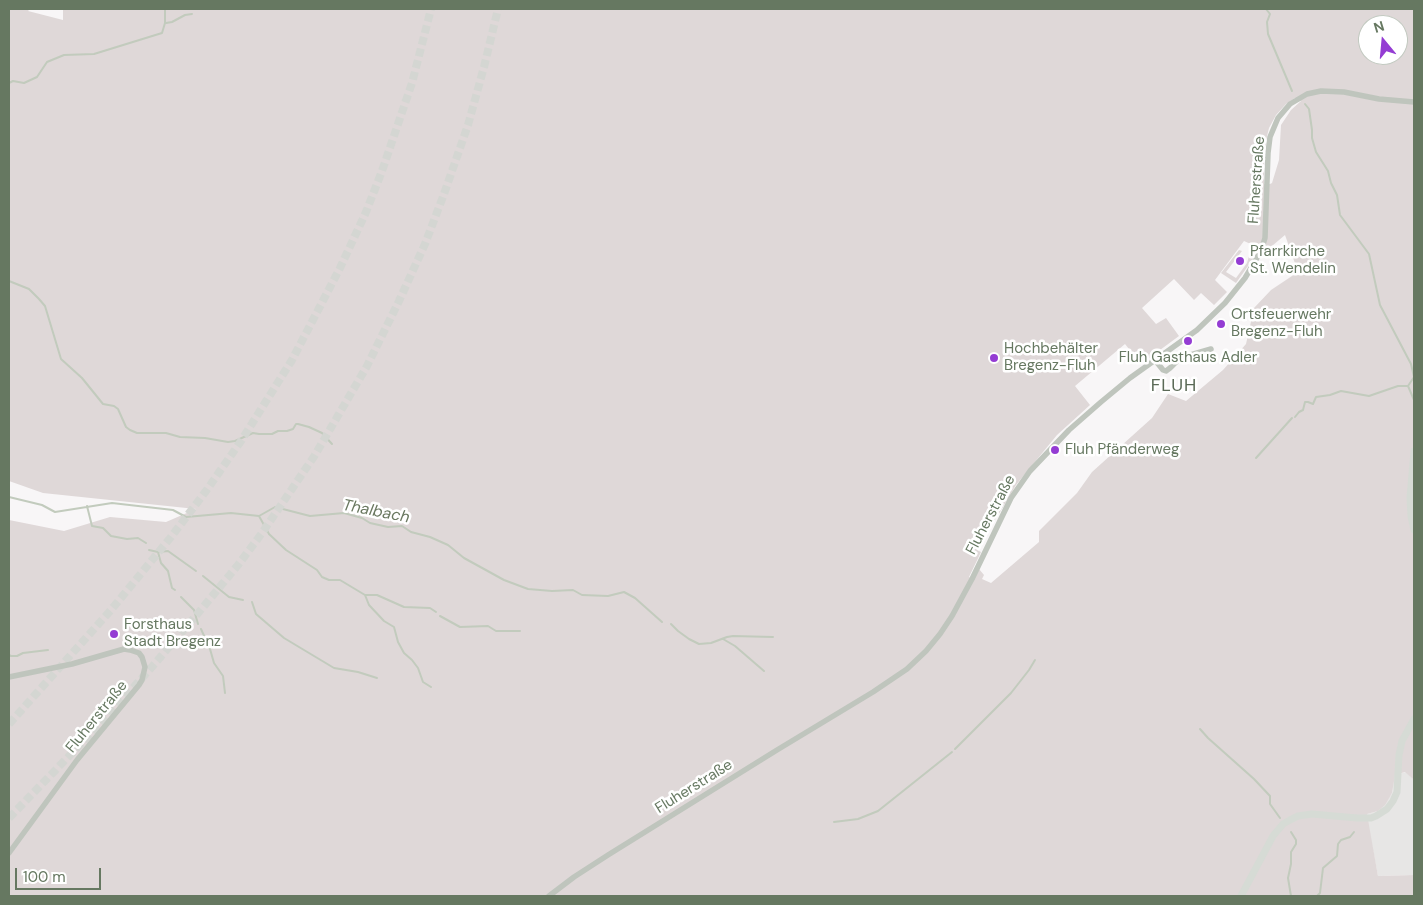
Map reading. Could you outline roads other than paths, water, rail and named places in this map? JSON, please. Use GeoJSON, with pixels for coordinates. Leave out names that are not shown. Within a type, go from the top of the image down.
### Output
{"type":"FeatureCollection","features":[{"type":"Feature","properties":{"kind":"main road"},"geometry":{"type":"LineString","coordinates":[[1414,451],[1410,516],[1414,530]]}},
{"type":"Feature","properties":{"kind":"main road"},"geometry":{"type":"LineString","coordinates":[[1241,896],[1273,836],[1283,824],[1298,816],[1312,814],[1371,818],[1387,809],[1393,802],[1397,792],[1399,755],[1402,741],[1414,719]]}},
{"type":"Feature","properties":{"kind":"street","name":"Fluherstraße"},"geometry":{"type":"LineString","coordinates":[[549,896],[608,854],[873,692],[907,669],[930,645],[952,616],[972,579],[1010,498],[1023,480],[1051,448],[1089,412],[1130,378],[1190,335],[1225,303],[1245,278],[1261,251],[1265,238],[1270,137],[1278,118],[1298,98],[1321,91],[1344,92],[1396,102],[1414,102]]}},
{"type":"Feature","properties":{"kind":"street"},"geometry":{"type":"LineString","coordinates":[[1155,360],[1166,371],[1180,358],[1211,349]]}},
{"type":"Feature","properties":{"kind":"street","name":"Fluherstraße"},"geometry":{"type":"LineString","coordinates":[[9,677],[72,664],[124,649],[139,653],[145,667],[139,685],[78,760],[9,853]]}},
{"type":"Feature","properties":{"kind":"waterway"},"geometry":{"type":"LineString","coordinates":[[9,83],[13,81],[24,83],[37,77],[47,62],[64,55],[94,54],[162,33],[165,23],[165,9]]}},
{"type":"Feature","properties":{"kind":"waterway"},"geometry":{"type":"LineString","coordinates":[[1266,9],[1270,14],[1267,22],[1268,34],[1292,91]]}},
{"type":"Feature","properties":{"kind":"waterway"},"geometry":{"type":"LineString","coordinates":[[166,23],[192,14]]}},
{"type":"Feature","properties":{"kind":"waterway"},"geometry":{"type":"LineString","coordinates":[[1305,104],[1309,109],[1312,138],[1316,152],[1328,171],[1337,195],[1340,215],[1369,254],[1380,305],[1411,364],[1414,377],[1408,386],[1414,400]]}},
{"type":"Feature","properties":{"kind":"waterway"},"geometry":{"type":"LineString","coordinates":[[9,281],[29,289],[45,306],[61,359],[82,378],[103,404],[114,406],[118,409],[126,427],[130,430],[137,433],[166,433],[180,437],[205,438],[228,442],[253,433],[272,434],[278,431],[287,431],[293,429],[298,424],[322,433],[332,444]]}},
{"type":"Feature","properties":{"kind":"waterway"},"geometry":{"type":"LineString","coordinates":[[1295,417],[1303,410],[1305,402],[1313,404],[1316,397],[1341,391],[1369,396],[1398,386],[1408,386]]}},
{"type":"Feature","properties":{"kind":"waterway"},"geometry":{"type":"LineString","coordinates":[[1256,458],[1292,418]]}},
{"type":"Feature","properties":{"kind":"waterway","name":"Thalbach"},"geometry":{"type":"LineString","coordinates":[[9,497],[42,505],[55,512],[112,503],[173,510],[186,517],[231,513],[259,516],[275,507],[310,516],[344,513],[362,518],[370,523],[388,527],[402,526],[411,532],[430,537],[448,545],[464,558],[504,580],[528,589],[573,590],[582,595],[608,596],[624,592],[635,598],[662,622]]}},
{"type":"Feature","properties":{"kind":"waterway"},"geometry":{"type":"LineString","coordinates":[[87,506],[92,526],[103,528],[111,536],[127,539],[138,538],[146,543]]}},
{"type":"Feature","properties":{"kind":"waterway"},"geometry":{"type":"LineString","coordinates":[[259,516],[269,534],[286,550],[317,570],[322,577],[329,580],[340,580],[365,595],[377,595],[404,607],[430,608],[436,612]]}},
{"type":"Feature","properties":{"kind":"waterway"},"geometry":{"type":"LineString","coordinates":[[149,550],[158,552],[161,563],[168,571],[172,588],[175,590]]}},
{"type":"Feature","properties":{"kind":"waterway"},"geometry":{"type":"LineString","coordinates":[[159,552],[168,551],[196,571]]}},
{"type":"Feature","properties":{"kind":"waterway"},"geometry":{"type":"LineString","coordinates":[[203,576],[229,597],[243,600]]}},
{"type":"Feature","properties":{"kind":"waterway"},"geometry":{"type":"LineString","coordinates":[[365,595],[369,605],[384,621],[394,627],[398,642],[404,653],[418,668],[423,682],[431,687]]}},
{"type":"Feature","properties":{"kind":"waterway"},"geometry":{"type":"LineString","coordinates":[[181,597],[194,610],[198,624]]}},
{"type":"Feature","properties":{"kind":"waterway"},"geometry":{"type":"LineString","coordinates":[[252,602],[256,614],[284,638],[334,668],[358,672],[377,678]]}},
{"type":"Feature","properties":{"kind":"waterway"},"geometry":{"type":"LineString","coordinates":[[440,616],[460,627],[488,626],[496,631],[520,631]]}},
{"type":"Feature","properties":{"kind":"waterway","name":"Thalbach"},"geometry":{"type":"LineString","coordinates":[[671,624],[689,639],[699,644],[711,643],[733,636],[773,637]]}},
{"type":"Feature","properties":{"kind":"waterway"},"geometry":{"type":"LineString","coordinates":[[201,629],[214,663],[223,676],[225,693]]}},
{"type":"Feature","properties":{"kind":"waterway"},"geometry":{"type":"LineString","coordinates":[[723,639],[735,646],[764,671]]}},
{"type":"Feature","properties":{"kind":"waterway"},"geometry":{"type":"LineString","coordinates":[[9,655],[17,656],[23,653],[48,650]]}},
{"type":"Feature","properties":{"kind":"waterway"},"geometry":{"type":"LineString","coordinates":[[955,749],[1011,693],[1035,660]]}},
{"type":"Feature","properties":{"kind":"waterway"},"geometry":{"type":"LineString","coordinates":[[1200,729],[1270,796],[1270,804],[1280,818]]}},
{"type":"Feature","properties":{"kind":"waterway"},"geometry":{"type":"LineString","coordinates":[[834,822],[858,819],[878,811],[952,752]]}},
{"type":"Feature","properties":{"kind":"waterway"},"geometry":{"type":"LineString","coordinates":[[1291,832],[1296,840],[1296,844],[1291,852],[1288,878],[1291,896]]}},
{"type":"Feature","properties":{"kind":"waterway"},"geometry":{"type":"LineString","coordinates":[[1317,896],[1320,893],[1323,868],[1337,856],[1338,844],[1341,840],[1350,837],[1354,832]]}},
{"type":"Feature","properties":{"kind":"tunnel"},"geometry":{"type":"LineString","coordinates":[[9,724],[111,610],[171,537],[241,441],[292,360],[340,268],[366,212],[412,83],[431,9]]}},
{"type":"Feature","properties":{"kind":"tunnel"},"geometry":{"type":"LineString","coordinates":[[9,818],[104,720],[199,612],[262,533],[315,455],[367,366],[425,244],[468,125],[498,9]]}},
{"type":"Feature","properties":{"kind":"place","name":"Pfarrkirche St. Wendelin"},"geometry":{"type":"Point","coordinates":[1240,261]}},
{"type":"Feature","properties":{"kind":"place","name":"Ortsfeuerwehr Bregenz-Fluh"},"geometry":{"type":"Point","coordinates":[1221,324]}},
{"type":"Feature","properties":{"kind":"place","name":"Fluh Gasthaus Adler"},"geometry":{"type":"Point","coordinates":[1188,341]}},
{"type":"Feature","properties":{"kind":"place","name":"Hochbehälter Bregenz-Fluh"},"geometry":{"type":"Point","coordinates":[994,358]}},
{"type":"Feature","properties":{"kind":"place","name":"Fluh Pfänderweg"},"geometry":{"type":"Point","coordinates":[1055,450]}},
{"type":"Feature","properties":{"kind":"place","name":"Forsthaus Stadt Bregenz"},"geometry":{"type":"Point","coordinates":[114,634]}},
{"type":"Feature","properties":{"kind":"district","name":"FLUH"},"geometry":{"type":"Point","coordinates":[1174,386]}}]}
